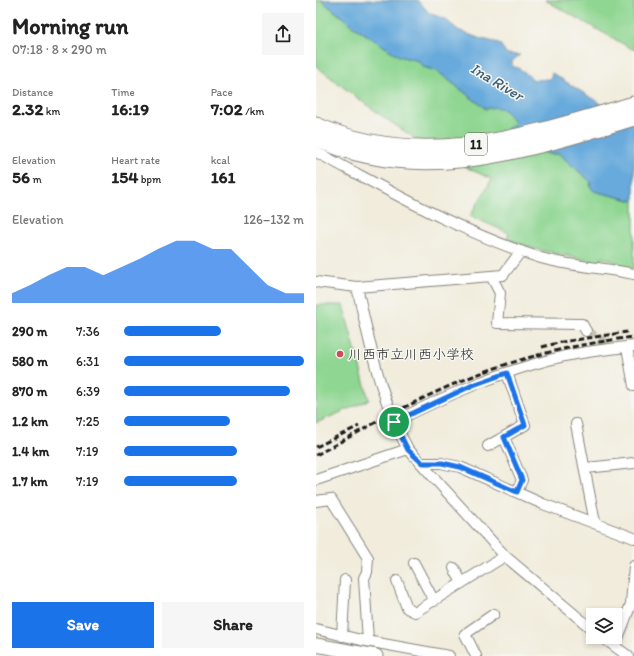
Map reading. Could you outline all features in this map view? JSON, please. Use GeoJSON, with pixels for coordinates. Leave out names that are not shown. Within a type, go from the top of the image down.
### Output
{"type":"FeatureCollection","features":[{"type":"Feature","properties":{"kind":"highway","name":"11"},"geometry":{"type":"LineString","coordinates":[[316,124],[357,139],[389,146],[419,148],[452,147],[511,139],[634,104]]}},
{"type":"Feature","properties":{"kind":"highway","name":"11"},"geometry":{"type":"LineString","coordinates":[[316,139],[358,154],[388,160],[421,162],[454,161],[487,158],[518,151],[634,118]]}},
{"type":"Feature","properties":{"kind":"main road"},"geometry":{"type":"LineString","coordinates":[[316,645],[376,656]]}},
{"type":"Feature","properties":{"kind":"street"},"geometry":{"type":"LineString","coordinates":[[316,152],[462,228],[521,251],[566,264],[634,274]]}},
{"type":"Feature","properties":{"kind":"street"},"geometry":{"type":"LineString","coordinates":[[316,282],[357,288],[503,275],[521,251]]}},
{"type":"Feature","properties":{"kind":"street"},"geometry":{"type":"LineString","coordinates":[[491,276],[500,293],[497,323],[582,324],[586,331]]}},
{"type":"Feature","properties":{"kind":"street"},"geometry":{"type":"LineString","coordinates":[[357,288],[385,400],[408,450],[422,463],[446,493],[505,556],[586,624]]}},
{"type":"Feature","properties":{"kind":"street"},"geometry":{"type":"LineString","coordinates":[[394,422],[466,388],[507,373],[566,356],[610,347],[631,346],[634,386]]}},
{"type":"Feature","properties":{"kind":"street"},"geometry":{"type":"LineString","coordinates":[[488,446],[525,425],[507,373]]}},
{"type":"Feature","properties":{"kind":"street"},"geometry":{"type":"LineString","coordinates":[[576,424],[596,523]]}},
{"type":"Feature","properties":{"kind":"street"},"geometry":{"type":"LineString","coordinates":[[504,437],[522,480],[517,492]]}},
{"type":"Feature","properties":{"kind":"street"},"geometry":{"type":"LineString","coordinates":[[316,480],[408,450]]}},
{"type":"Feature","properties":{"kind":"street"},"geometry":{"type":"LineString","coordinates":[[422,463],[442,463],[460,467],[517,492],[634,538]]}},
{"type":"Feature","properties":{"kind":"street"},"geometry":{"type":"LineString","coordinates":[[586,468],[634,463]]}},
{"type":"Feature","properties":{"kind":"street"},"geometry":{"type":"LineString","coordinates":[[316,501],[331,499],[368,558],[367,572],[364,578],[368,641]]}},
{"type":"Feature","properties":{"kind":"street"},"geometry":{"type":"LineString","coordinates":[[397,581],[407,608],[415,612],[505,556]]}},
{"type":"Feature","properties":{"kind":"street"},"geometry":{"type":"LineString","coordinates":[[414,563],[434,601]]}},
{"type":"Feature","properties":{"kind":"street"},"geometry":{"type":"LineString","coordinates":[[615,646],[631,604],[634,566]]}},
{"type":"Feature","properties":{"kind":"street"},"geometry":{"type":"LineString","coordinates":[[454,568],[462,583]]}},
{"type":"Feature","properties":{"kind":"street"},"geometry":{"type":"LineString","coordinates":[[342,636],[344,580]]}},
{"type":"Feature","properties":{"kind":"street"},"geometry":{"type":"LineString","coordinates":[[476,656],[464,634],[494,614]]}},
{"type":"Feature","properties":{"kind":"street"},"geometry":{"type":"LineString","coordinates":[[316,629],[342,636],[450,656]]}},
{"type":"Feature","properties":{"kind":"street"},"geometry":{"type":"LineString","coordinates":[[612,644],[628,656]]}},
{"type":"Feature","properties":{"kind":"green space"},"geometry":{"type":"Polygon","coordinates":[[[316,0],[321,0],[353,26],[399,56],[419,61],[423,67],[437,71],[486,109],[495,106],[502,108],[548,154],[559,154],[581,171],[591,182],[590,186],[594,191],[634,201],[634,269],[605,258],[601,258],[599,263],[535,249],[507,239],[509,233],[470,216],[492,179],[422,143],[379,114],[316,66],[316,0]]]}},
{"type":"Feature","properties":{"kind":"green space"},"geometry":{"type":"Polygon","coordinates":[[[545,0],[634,0],[634,50],[545,0]]]}},
{"type":"Feature","properties":{"kind":"green space","name":"川西市立川西小学校"},"geometry":{"type":"Polygon","coordinates":[[[316,305],[343,305],[369,400],[316,423],[316,305]]]}},
{"type":"Feature","properties":{"kind":"water","name":"Ina River"},"geometry":{"type":"Polygon","coordinates":[[[321,0],[418,0],[429,13],[445,19],[458,30],[478,38],[499,43],[507,54],[520,55],[512,61],[512,66],[520,69],[534,80],[550,79],[552,73],[634,125],[634,201],[594,191],[590,186],[591,182],[559,154],[548,154],[508,133],[507,129],[516,123],[507,112],[500,108],[486,109],[437,71],[423,67],[418,61],[399,56],[353,26],[321,0]]]}},
{"type":"Feature","properties":{"kind":"tunnel"},"geometry":{"type":"LineString","coordinates":[[586,331],[608,345]]}},
{"type":"Feature","properties":{"kind":"railway"},"geometry":{"type":"LineString","coordinates":[[542,347],[562,342],[627,332]]}},
{"type":"Feature","properties":{"kind":"railway"},"geometry":{"type":"LineString","coordinates":[[316,455],[428,396],[486,371],[548,352],[591,343],[634,337]]}},
{"type":"Feature","properties":{"kind":"railway"},"geometry":{"type":"LineString","coordinates":[[316,447],[359,426]]}},
{"type":"Feature","properties":{"kind":"place","name":"川西市立川西小学校"},"geometry":{"type":"Point","coordinates":[340,354]}},
{"type":"Feature","properties":{"kind":"route"},"geometry":{"type":"LineString","coordinates":[[507,373],[525,425],[504,437],[522,480],[517,492],[460,467],[442,463],[422,463],[408,450],[394,422],[433,402],[473,385],[507,373]]}}]}
